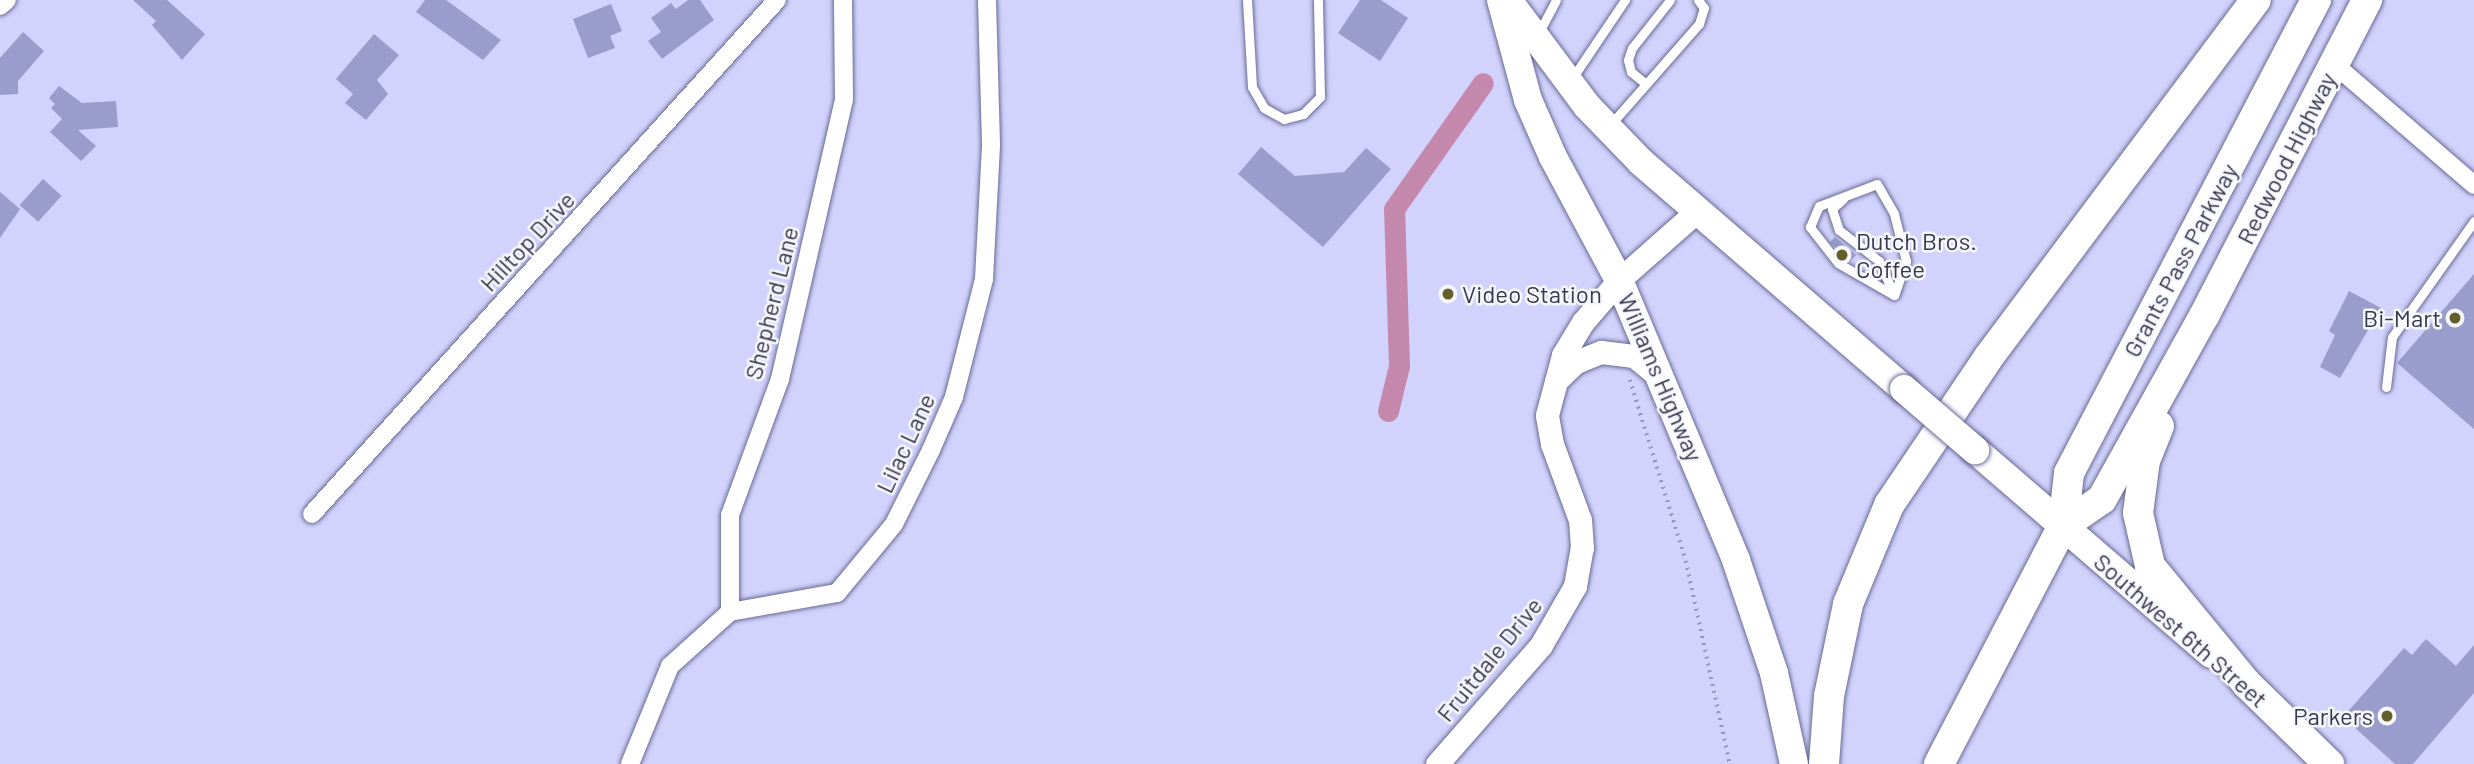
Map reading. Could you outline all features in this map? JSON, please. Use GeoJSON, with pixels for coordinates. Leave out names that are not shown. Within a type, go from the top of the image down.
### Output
{"type":"FeatureCollection","features":[{"type":"Feature","properties":{"kind":"highway"},"geometry":{"type":"LineString","coordinates":[[1824,764],[1829,696],[1848,604],[1889,505],[1988,358],[2256,0]]}},
{"type":"Feature","properties":{"kind":"highway","name":"Grants Pass Parkway"},"geometry":{"type":"LineString","coordinates":[[1939,764],[2063,526],[2069,472],[2316,0]]}},
{"type":"Feature","properties":{"kind":"highway","name":"Redwood Highway"},"geometry":{"type":"LineString","coordinates":[[2204,316],[2367,0]]}},
{"type":"Feature","properties":{"kind":"highway"},"geometry":{"type":"LineString","coordinates":[[2204,316],[2145,460],[2138,513],[2150,566],[2247,684]]}},
{"type":"Feature","properties":{"kind":"highway","name":"Grants Pass Parkway"},"geometry":{"type":"LineString","coordinates":[[2063,526],[2102,499],[2204,316]]}},
{"type":"Feature","properties":{"kind":"highway","name":"Southwest 6th Street"},"geometry":{"type":"LineString","coordinates":[[2247,684],[2329,764]]}},
{"type":"Feature","properties":{"kind":"main road","name":"Williams Highway"},"geometry":{"type":"LineString","coordinates":[[1502,0],[1533,112],[1619,280],[1663,380],[1740,572],[1774,673],[1794,764]]}},
{"type":"Feature","properties":{"kind":"main road"},"geometry":{"type":"LineString","coordinates":[[1508,0],[1569,83],[1608,128],[1697,211],[2063,526]]}},
{"type":"Feature","properties":{"kind":"main road","name":"Southwest 6th Street"},"geometry":{"type":"LineString","coordinates":[[2063,526],[2247,684]]}},
{"type":"Feature","properties":{"kind":"street"},"geometry":{"type":"LineString","coordinates":[[0,6],[7,0]]}},
{"type":"Feature","properties":{"kind":"street","name":"Hilltop Drive"},"geometry":{"type":"LineString","coordinates":[[312,513],[777,0]]}},
{"type":"Feature","properties":{"kind":"street","name":"Shepherd Lane"},"geometry":{"type":"LineString","coordinates":[[730,612],[730,515],[780,379],[844,99],[843,0]]}},
{"type":"Feature","properties":{"kind":"street","name":"Lilac Lane"},"geometry":{"type":"LineString","coordinates":[[730,612],[837,593],[894,524],[954,397],[984,279],[991,144],[987,0]]}},
{"type":"Feature","properties":{"kind":"street"},"geometry":{"type":"LineString","coordinates":[[2334,64],[2474,185]]}},
{"type":"Feature","properties":{"kind":"street","name":"Fruitdale Drive"},"geometry":{"type":"LineString","coordinates":[[1437,764],[1541,645],[1575,586],[1582,548],[1580,520],[1552,444],[1548,415],[1570,340],[1619,280],[1697,211]]}},
{"type":"Feature","properties":{"kind":"street"},"geometry":{"type":"LineString","coordinates":[[1556,381],[1587,355],[1621,352],[1646,363],[1663,380]]}},
{"type":"Feature","properties":{"kind":"street"},"geometry":{"type":"LineString","coordinates":[[630,764],[670,666],[730,612]]}},
{"type":"Feature","properties":{"kind":"lane"},"geometry":{"type":"LineString","coordinates":[[1247,0],[1252,87],[1264,108],[1284,119],[1303,114],[1320,97],[1318,0]]}},
{"type":"Feature","properties":{"kind":"lane"},"geometry":{"type":"LineString","coordinates":[[1535,38],[1556,0]]}},
{"type":"Feature","properties":{"kind":"lane"},"geometry":{"type":"LineString","coordinates":[[1569,83],[1625,0]]}},
{"type":"Feature","properties":{"kind":"lane"},"geometry":{"type":"LineString","coordinates":[[1646,84],[1632,72],[1628,60],[1632,48],[1670,0]]}},
{"type":"Feature","properties":{"kind":"lane"},"geometry":{"type":"LineString","coordinates":[[1608,128],[1699,24],[1704,8],[1698,0]]}},
{"type":"Feature","properties":{"kind":"lane"},"geometry":{"type":"LineString","coordinates":[[1877,184],[1894,214],[1906,261],[1894,295],[1838,263],[1810,227],[1819,206],[1877,184]]}},
{"type":"Feature","properties":{"kind":"lane"},"geometry":{"type":"LineString","coordinates":[[1849,193],[1832,209],[1839,230],[1879,261],[1894,295]]}},
{"type":"Feature","properties":{"kind":"lane"},"geometry":{"type":"LineString","coordinates":[[2386,387],[2392,337],[2474,221]]}},
{"type":"Feature","properties":{"kind":"path"},"geometry":{"type":"LineString","coordinates":[[1621,352],[1686,561],[1730,764]]}},
{"type":"Feature","properties":{"kind":"building"},"geometry":{"type":"Polygon","coordinates":[[[133,0],[167,0],[205,34],[182,60],[152,25],[156,21],[133,0]]]}},
{"type":"Feature","properties":{"kind":"building"},"geometry":{"type":"Polygon","coordinates":[[[425,0],[446,0],[501,40],[483,60],[416,12],[425,0]]]}},
{"type":"Feature","properties":{"kind":"building"},"geometry":{"type":"Polygon","coordinates":[[[688,0],[700,0],[714,20],[662,59],[648,41],[661,32],[651,18],[671,3],[676,9],[688,0]]]}},
{"type":"Feature","properties":{"kind":"building"},"geometry":{"type":"Polygon","coordinates":[[[1360,0],[1381,0],[1408,18],[1380,61],[1338,33],[1360,0]]]}},
{"type":"Feature","properties":{"kind":"building"},"geometry":{"type":"Polygon","coordinates":[[[611,4],[622,31],[610,36],[615,48],[588,58],[573,19],[611,4]]]}},
{"type":"Feature","properties":{"kind":"building"},"geometry":{"type":"Polygon","coordinates":[[[23,32],[44,51],[18,81],[18,94],[0,95],[0,58],[23,32]]]}},
{"type":"Feature","properties":{"kind":"building"},"geometry":{"type":"Polygon","coordinates":[[[374,34],[399,55],[377,80],[388,94],[366,120],[345,103],[353,94],[336,79],[374,34]]]}},
{"type":"Feature","properties":{"kind":"building"},"geometry":{"type":"Polygon","coordinates":[[[59,86],[82,103],[116,101],[118,127],[78,130],[96,146],[81,161],[50,132],[62,119],[51,108],[55,104],[49,98],[59,86]]]}},
{"type":"Feature","properties":{"kind":"building"},"geometry":{"type":"Polygon","coordinates":[[[1261,147],[1295,176],[1344,172],[1366,148],[1391,169],[1323,247],[1238,174],[1261,147]]]}},
{"type":"Feature","properties":{"kind":"building"},"geometry":{"type":"Polygon","coordinates":[[[43,179],[62,196],[38,222],[20,205],[43,179]]]}},
{"type":"Feature","properties":{"kind":"building"},"geometry":{"type":"Polygon","coordinates":[[[0,192],[20,209],[0,238],[0,192]]]}},
{"type":"Feature","properties":{"kind":"building"},"geometry":{"type":"Polygon","coordinates":[[[1835,237],[1856,255],[1850,262],[1830,242],[1835,237]]]}},
{"type":"Feature","properties":{"kind":"building","name":"Bi-Mart"},"geometry":{"type":"Polygon","coordinates":[[[2474,274],[2474,429],[2397,363],[2474,274]]]}},
{"type":"Feature","properties":{"kind":"building"},"geometry":{"type":"Polygon","coordinates":[[[2349,291],[2381,308],[2340,378],[2320,367],[2335,335],[2329,331],[2349,291]]]}},
{"type":"Feature","properties":{"kind":"building"},"geometry":{"type":"Polygon","coordinates":[[[2426,639],[2456,666],[2474,645],[2474,693],[2413,764],[2395,764],[2343,717],[2404,648],[2412,655],[2426,639]]]}},
{"type":"Feature","properties":{"kind":"waterway"},"geometry":{"type":"LineString","coordinates":[[1388,411],[1399,366],[1394,209],[1483,83]]}},
{"type":"Feature","properties":{"kind":"place","name":"Dutch Bros. Coffee"},"geometry":{"type":"Point","coordinates":[1842,255]}},
{"type":"Feature","properties":{"kind":"place","name":"Video Station"},"geometry":{"type":"Point","coordinates":[1448,294]}},
{"type":"Feature","properties":{"kind":"place","name":"Bi-Mart"},"geometry":{"type":"Point","coordinates":[2455,318]}},
{"type":"Feature","properties":{"kind":"place","name":"Parkers"},"geometry":{"type":"Point","coordinates":[2387,716]}}]}
